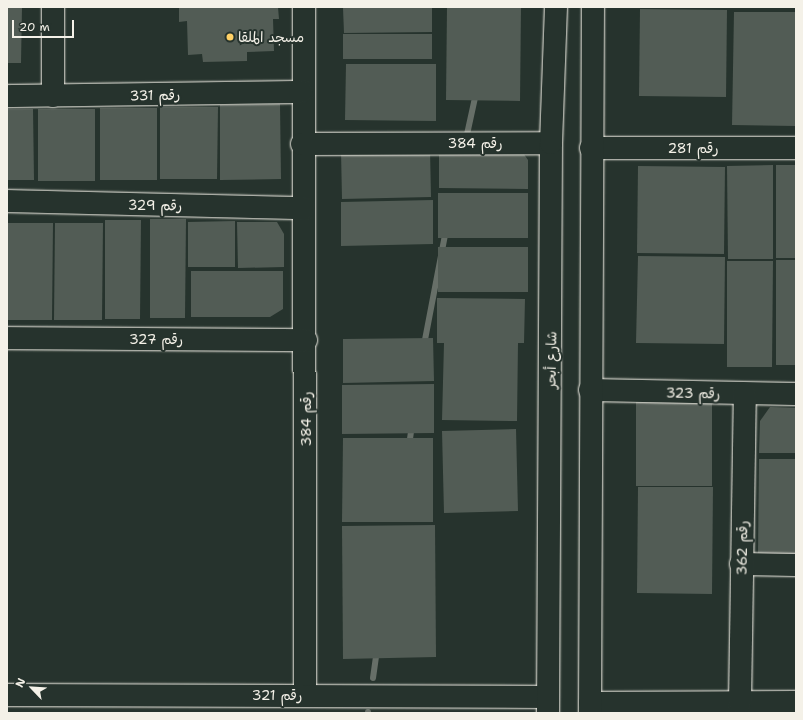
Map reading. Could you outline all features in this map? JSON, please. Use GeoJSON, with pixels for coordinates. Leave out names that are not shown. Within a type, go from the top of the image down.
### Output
{"type":"FeatureCollection","features":[{"type":"Feature","properties":{"kind":"street"},"geometry":{"type":"LineString","coordinates":[[53,7],[53,96]]}},
{"type":"Feature","properties":{"kind":"street","name":"رقم 384"},"geometry":{"type":"LineString","coordinates":[[304,7],[302,144],[306,340],[305,694]]}},
{"type":"Feature","properties":{"kind":"street","name":"شارع أبحر"},"geometry":{"type":"LineString","coordinates":[[548,705],[551,143],[556,7]]}},
{"type":"Feature","properties":{"kind":"street"},"geometry":{"type":"LineString","coordinates":[[594,7],[590,148],[590,708],[796,702]]}},
{"type":"Feature","properties":{"kind":"street","name":"رقم 331"},"geometry":{"type":"LineString","coordinates":[[7,96],[302,92]]}},
{"type":"Feature","properties":{"kind":"street","name":"رقم 384"},"geometry":{"type":"LineString","coordinates":[[302,144],[551,143]]}},
{"type":"Feature","properties":{"kind":"street","name":"رقم 281"},"geometry":{"type":"LineString","coordinates":[[590,148],[796,148]]}},
{"type":"Feature","properties":{"kind":"street","name":"رقم 329"},"geometry":{"type":"LineString","coordinates":[[7,201],[304,208]]}},
{"type":"Feature","properties":{"kind":"street","name":"رقم 327"},"geometry":{"type":"LineString","coordinates":[[7,338],[306,340]]}},
{"type":"Feature","properties":{"kind":"street","name":"رقم 323"},"geometry":{"type":"LineString","coordinates":[[590,390],[796,394]]}},
{"type":"Feature","properties":{"kind":"street","name":"رقم 362"},"geometry":{"type":"LineString","coordinates":[[740,703],[741,564],[746,394]]}},
{"type":"Feature","properties":{"kind":"street"},"geometry":{"type":"LineString","coordinates":[[741,564],[796,565]]}},
{"type":"Feature","properties":{"kind":"street","name":"رقم 321"},"geometry":{"type":"LineString","coordinates":[[7,695],[305,694],[548,705]]}},
{"type":"Feature","properties":{"kind":"building"},"geometry":{"type":"Polygon","coordinates":[[[7,7],[22,7],[21,63],[7,63],[7,7]]]}},
{"type":"Feature","properties":{"kind":"building","name":"مسجد الملقا"},"geometry":{"type":"Polygon","coordinates":[[[179,7],[278,7],[279,19],[273,19],[274,51],[247,52],[247,61],[203,62],[202,54],[188,55],[187,21],[179,22],[179,7]]]}},
{"type":"Feature","properties":{"kind":"building"},"geometry":{"type":"Polygon","coordinates":[[[447,7],[521,7],[520,101],[446,100],[447,7]]]}},
{"type":"Feature","properties":{"kind":"building"},"geometry":{"type":"Polygon","coordinates":[[[343,8],[432,8],[432,32],[344,33],[343,8]]]}},
{"type":"Feature","properties":{"kind":"building"},"geometry":{"type":"Polygon","coordinates":[[[640,9],[727,10],[726,97],[639,96],[640,9]]]}},
{"type":"Feature","properties":{"kind":"building"},"geometry":{"type":"Polygon","coordinates":[[[734,12],[796,12],[796,126],[732,125],[734,12]]]}},
{"type":"Feature","properties":{"kind":"building"},"geometry":{"type":"Polygon","coordinates":[[[343,34],[432,34],[432,59],[343,59],[343,34]]]}},
{"type":"Feature","properties":{"kind":"building"},"geometry":{"type":"Polygon","coordinates":[[[346,64],[436,64],[436,121],[345,120],[346,64]]]}},
{"type":"Feature","properties":{"kind":"building"},"geometry":{"type":"Polygon","coordinates":[[[280,104],[281,179],[220,180],[220,105],[280,104]]]}},
{"type":"Feature","properties":{"kind":"building"},"geometry":{"type":"Polygon","coordinates":[[[160,107],[218,107],[217,179],[160,179],[160,107]]]}},
{"type":"Feature","properties":{"kind":"building"},"geometry":{"type":"Polygon","coordinates":[[[100,108],[157,108],[157,180],[100,180],[100,108]]]}},
{"type":"Feature","properties":{"kind":"building"},"geometry":{"type":"Polygon","coordinates":[[[7,109],[33,109],[34,180],[7,180],[7,109]]]}},
{"type":"Feature","properties":{"kind":"building"},"geometry":{"type":"Polygon","coordinates":[[[38,109],[95,109],[95,181],[38,181],[38,109]]]}},
{"type":"Feature","properties":{"kind":"building"},"geometry":{"type":"Polygon","coordinates":[[[439,148],[521,150],[528,160],[528,189],[439,188],[439,148]]]}},
{"type":"Feature","properties":{"kind":"building"},"geometry":{"type":"Polygon","coordinates":[[[430,149],[431,197],[342,199],[341,151],[430,149]]]}},
{"type":"Feature","properties":{"kind":"building"},"geometry":{"type":"Polygon","coordinates":[[[773,165],[773,259],[728,259],[727,166],[773,165]]]}},
{"type":"Feature","properties":{"kind":"building"},"geometry":{"type":"Polygon","coordinates":[[[776,165],[796,165],[796,258],[776,258],[776,165]]]}},
{"type":"Feature","properties":{"kind":"building"},"geometry":{"type":"Polygon","coordinates":[[[638,166],[725,167],[724,254],[637,253],[638,166]]]}},
{"type":"Feature","properties":{"kind":"building"},"geometry":{"type":"Polygon","coordinates":[[[438,193],[528,193],[528,238],[438,238],[438,193]]]}},
{"type":"Feature","properties":{"kind":"building"},"geometry":{"type":"Polygon","coordinates":[[[433,200],[433,244],[341,246],[341,202],[433,200]]]}},
{"type":"Feature","properties":{"kind":"building"},"geometry":{"type":"Polygon","coordinates":[[[150,219],[186,219],[185,318],[150,318],[150,219]]]}},
{"type":"Feature","properties":{"kind":"building"},"geometry":{"type":"Polygon","coordinates":[[[105,220],[141,220],[140,319],[105,319],[105,220]]]}},
{"type":"Feature","properties":{"kind":"building"},"geometry":{"type":"Polygon","coordinates":[[[235,221],[235,267],[188,267],[188,222],[235,221]]]}},
{"type":"Feature","properties":{"kind":"building"},"geometry":{"type":"Polygon","coordinates":[[[237,222],[277,222],[284,234],[284,267],[238,268],[237,222]]]}},
{"type":"Feature","properties":{"kind":"building"},"geometry":{"type":"Polygon","coordinates":[[[7,223],[53,223],[52,320],[7,320],[7,223]]]}},
{"type":"Feature","properties":{"kind":"building"},"geometry":{"type":"Polygon","coordinates":[[[55,223],[103,223],[102,320],[54,320],[55,223]]]}},
{"type":"Feature","properties":{"kind":"building"},"geometry":{"type":"Polygon","coordinates":[[[438,247],[528,247],[528,292],[438,292],[438,247]]]}},
{"type":"Feature","properties":{"kind":"building"},"geometry":{"type":"Polygon","coordinates":[[[638,256],[725,257],[724,344],[636,343],[638,256]]]}},
{"type":"Feature","properties":{"kind":"building"},"geometry":{"type":"Polygon","coordinates":[[[776,260],[796,260],[796,365],[776,365],[776,260]]]}},
{"type":"Feature","properties":{"kind":"building"},"geometry":{"type":"Polygon","coordinates":[[[727,261],[773,261],[772,367],[727,367],[727,261]]]}},
{"type":"Feature","properties":{"kind":"building"},"geometry":{"type":"Polygon","coordinates":[[[191,271],[283,271],[283,309],[270,317],[191,317],[191,271]]]}},
{"type":"Feature","properties":{"kind":"building"},"geometry":{"type":"Polygon","coordinates":[[[437,298],[525,299],[524,343],[518,343],[517,421],[442,420],[444,343],[437,343],[437,298]]]}},
{"type":"Feature","properties":{"kind":"building"},"geometry":{"type":"Polygon","coordinates":[[[433,338],[434,381],[343,383],[343,339],[433,338]]]}},
{"type":"Feature","properties":{"kind":"building"},"geometry":{"type":"Polygon","coordinates":[[[434,384],[434,433],[342,434],[342,385],[434,384]]]}},
{"type":"Feature","properties":{"kind":"building"},"geometry":{"type":"Polygon","coordinates":[[[712,400],[712,486],[636,486],[636,401],[712,400]]]}},
{"type":"Feature","properties":{"kind":"building"},"geometry":{"type":"Polygon","coordinates":[[[770,407],[796,408],[796,453],[759,453],[760,421],[770,407]]]}},
{"type":"Feature","properties":{"kind":"building"},"geometry":{"type":"Polygon","coordinates":[[[516,429],[518,511],[444,513],[442,431],[516,429]]]}},
{"type":"Feature","properties":{"kind":"building"},"geometry":{"type":"Polygon","coordinates":[[[343,438],[433,438],[433,522],[342,522],[343,438]]]}},
{"type":"Feature","properties":{"kind":"building"},"geometry":{"type":"Polygon","coordinates":[[[759,459],[796,459],[796,555],[758,555],[759,459]]]}},
{"type":"Feature","properties":{"kind":"building"},"geometry":{"type":"Polygon","coordinates":[[[638,487],[713,487],[712,594],[637,593],[638,487]]]}},
{"type":"Feature","properties":{"kind":"building"},"geometry":{"type":"Polygon","coordinates":[[[435,525],[436,657],[343,659],[342,526],[435,525]]]}},
{"type":"Feature","properties":{"kind":"waterway"},"geometry":{"type":"LineString","coordinates":[[466,139],[476,93]]}},
{"type":"Feature","properties":{"kind":"waterway"},"geometry":{"type":"LineString","coordinates":[[424,345],[446,230]]}},
{"type":"Feature","properties":{"kind":"waterway"},"geometry":{"type":"LineString","coordinates":[[409,446],[412,425]]}},
{"type":"Feature","properties":{"kind":"waterway"},"geometry":{"type":"LineString","coordinates":[[373,678],[377,650]]}},
{"type":"Feature","properties":{"kind":"place","name":"مسجد الملقا"},"geometry":{"type":"Point","coordinates":[230,37]}}]}
